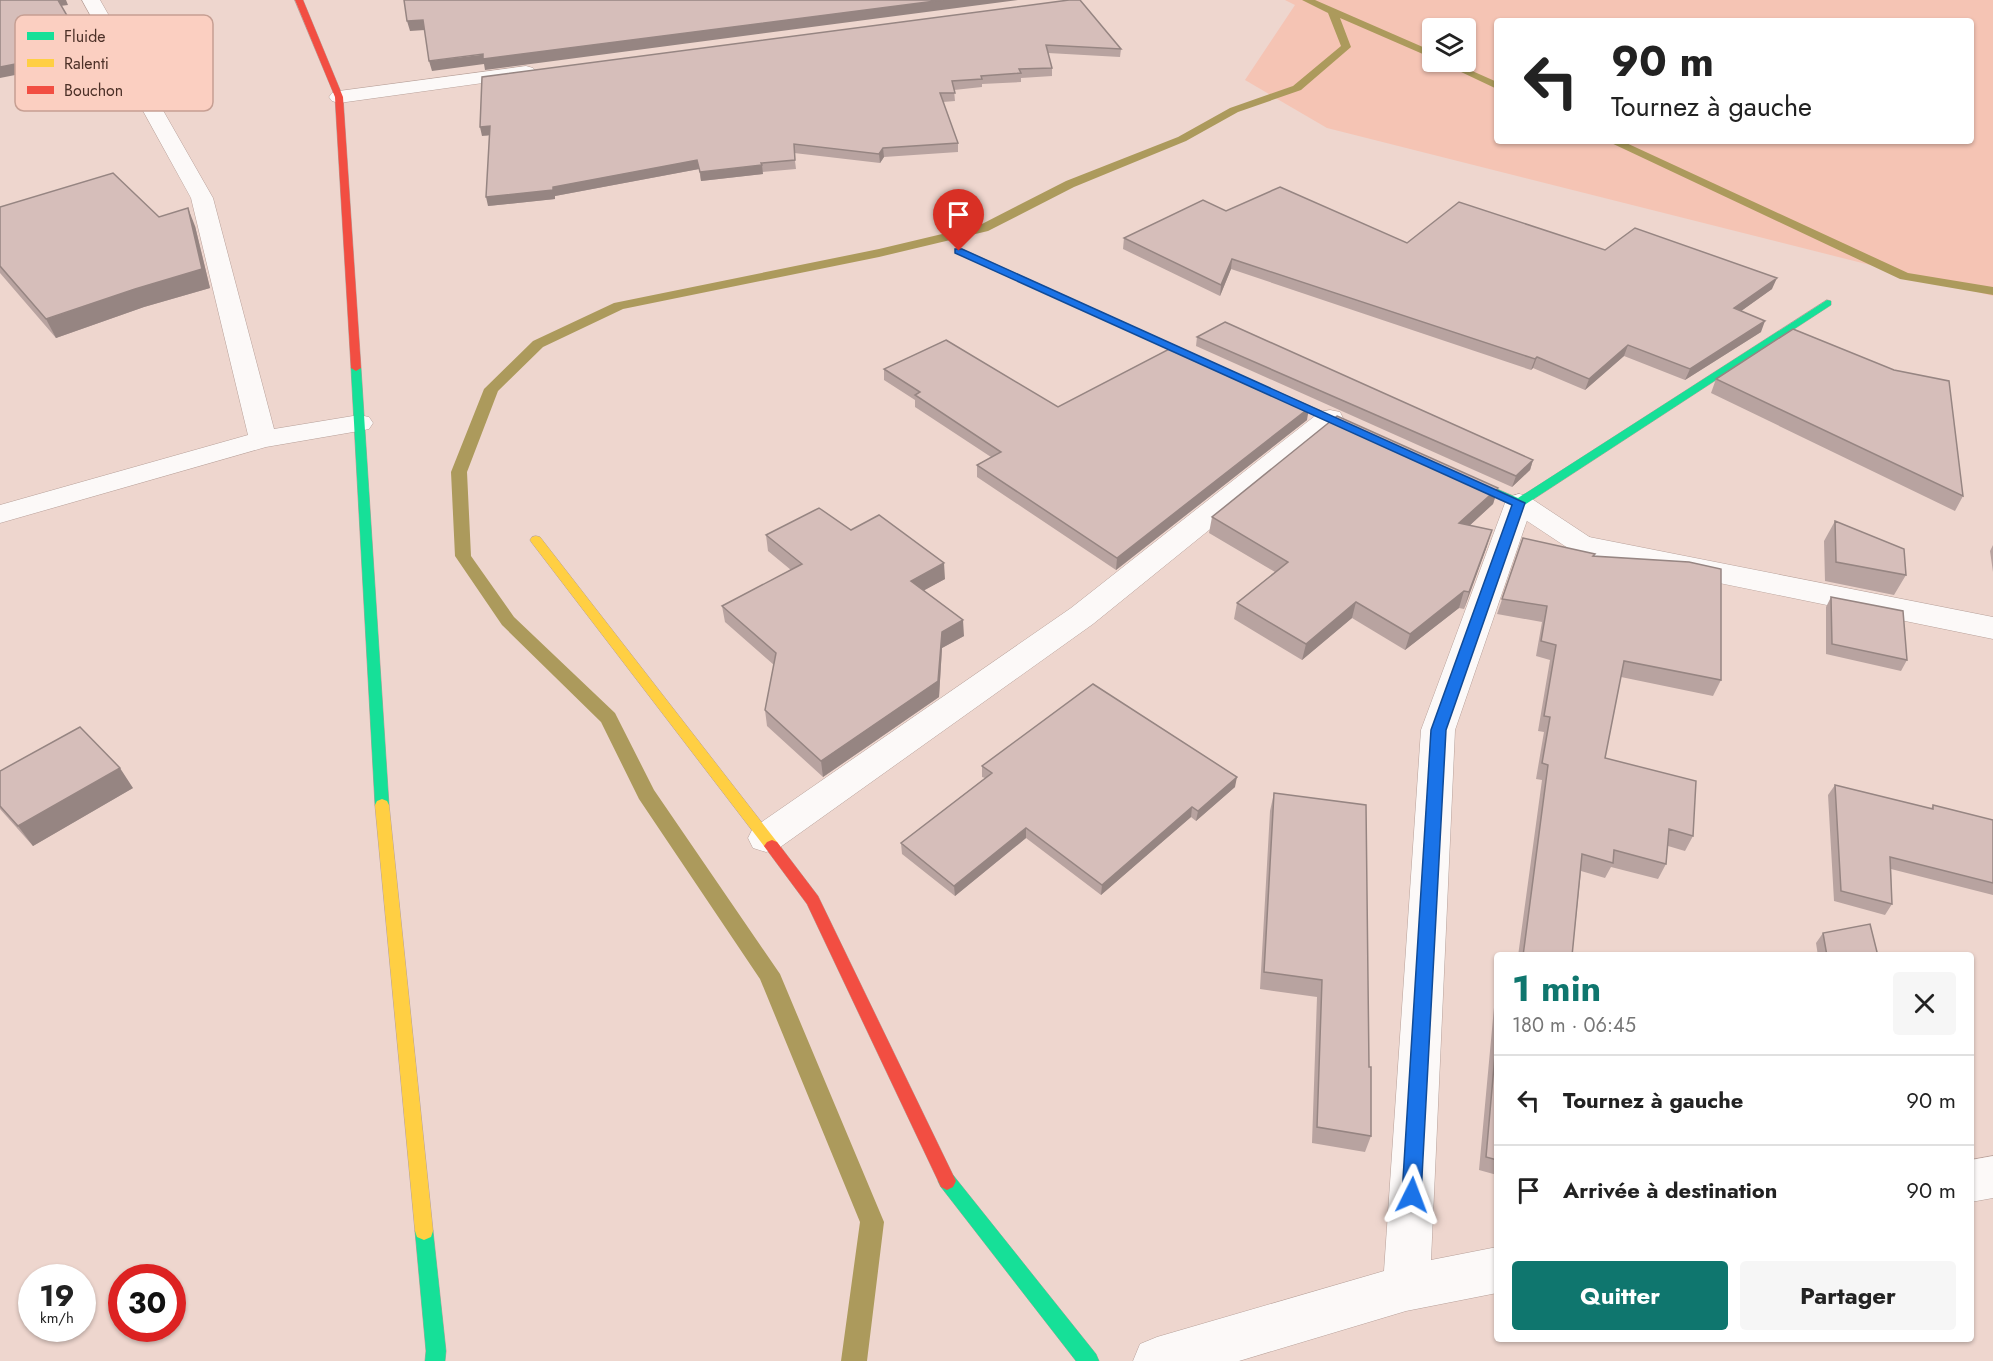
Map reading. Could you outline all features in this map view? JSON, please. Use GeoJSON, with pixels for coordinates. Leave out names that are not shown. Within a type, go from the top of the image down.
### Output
{"type":"FeatureCollection","features":[{"type":"Feature","properties":{"kind":"main road"},"geometry":{"type":"LineString","coordinates":[[303,0],[339,97],[386,850],[435,1340],[435,1361]]}},
{"type":"Feature","properties":{"kind":"main road"},"geometry":{"type":"LineString","coordinates":[[959,251],[1232,374]]}},
{"type":"Feature","properties":{"kind":"main road"},"geometry":{"type":"LineString","coordinates":[[1446,470],[1519,503],[1827,303]]}},
{"type":"Feature","properties":{"kind":"main road"},"geometry":{"type":"LineString","coordinates":[[1254,384],[1383,442]]}},
{"type":"Feature","properties":{"kind":"main road"},"geometry":{"type":"LineString","coordinates":[[536,540],[813,900],[943,1176],[1089,1361]]}},
{"type":"Feature","properties":{"kind":"street"},"geometry":{"type":"LineString","coordinates":[[91,0],[99,15]]}},
{"type":"Feature","properties":{"kind":"street"},"geometry":{"type":"LineString","coordinates":[[339,97],[541,70]]}},
{"type":"Feature","properties":{"kind":"street"},"geometry":{"type":"LineString","coordinates":[[153,111],[202,198],[263,439]]}},
{"type":"Feature","properties":{"kind":"street"},"geometry":{"type":"LineString","coordinates":[[766,838],[1082,616],[1330,418]]}},
{"type":"Feature","properties":{"kind":"street"},"geometry":{"type":"LineString","coordinates":[[0,514],[263,439],[359,423]]}},
{"type":"Feature","properties":{"kind":"street"},"geometry":{"type":"LineString","coordinates":[[1406,1288],[1438,730],[1519,503]]}},
{"type":"Feature","properties":{"kind":"street"},"geometry":{"type":"LineString","coordinates":[[1584,546],[1993,628]]}},
{"type":"Feature","properties":{"kind":"street"},"geometry":{"type":"LineString","coordinates":[[1974,1180],[1993,1177]]}},
{"type":"Feature","properties":{"kind":"street"},"geometry":{"type":"LineString","coordinates":[[1157,1361],[1406,1288],[1494,1271]]}},
{"type":"Feature","properties":{"kind":"lane"},"geometry":{"type":"LineString","coordinates":[[1519,503],[1584,546]]}},
{"type":"Feature","properties":{"kind":"shaded area"},"geometry":{"type":"Polygon","coordinates":[[[1285,0],[1993,0],[1993,296],[1327,128],[1245,80],[1295,5],[1285,0]]]}},
{"type":"Feature","properties":{"kind":"building"},"geometry":{"type":"Polygon","coordinates":[[[0,0],[58,0],[67,15],[15,15],[15,64],[0,67],[0,0]]]}},
{"type":"Feature","properties":{"kind":"building"},"geometry":{"type":"Polygon","coordinates":[[[404,0],[943,0],[483,59],[483,54],[429,61],[423,20],[407,21],[404,0]]]}},
{"type":"Feature","properties":{"kind":"building"},"geometry":{"type":"Polygon","coordinates":[[[1080,0],[1121,49],[1046,45],[1052,68],[1019,69],[1021,73],[952,81],[955,93],[940,93],[958,143],[883,148],[879,154],[794,144],[795,160],[700,172],[697,160],[553,187],[553,190],[486,197],[490,126],[480,127],[482,77],[1080,0]]]}},
{"type":"Feature","properties":{"kind":"building"},"geometry":{"type":"Polygon","coordinates":[[[113,173],[159,217],[188,208],[202,269],[46,319],[0,266],[0,207],[113,173]]]}},
{"type":"Feature","properties":{"kind":"building"},"geometry":{"type":"Polygon","coordinates":[[[1280,187],[1407,243],[1459,202],[1605,250],[1635,228],[1777,278],[1734,308],[1765,321],[1690,369],[1628,345],[1589,379],[1537,357],[1535,359],[1232,259],[1221,285],[1124,238],[1203,200],[1226,211],[1280,187]]]}},
{"type":"Feature","properties":{"kind":"building"},"geometry":{"type":"Polygon","coordinates":[[[1225,322],[1533,460],[1516,476],[1197,337],[1225,322]]]}},
{"type":"Feature","properties":{"kind":"building"},"geometry":{"type":"Polygon","coordinates":[[[1793,329],[1894,370],[1949,381],[1963,496],[1716,379],[1793,329]]]}},
{"type":"Feature","properties":{"kind":"building"},"geometry":{"type":"Polygon","coordinates":[[[946,340],[1058,407],[1173,347],[1309,408],[1117,558],[977,465],[1001,452],[915,395],[920,392],[884,369],[946,340]]]}},
{"type":"Feature","properties":{"kind":"building"},"geometry":{"type":"Polygon","coordinates":[[[1337,416],[1498,488],[1459,523],[1492,530],[1469,592],[1464,591],[1410,634],[1356,602],[1306,644],[1237,603],[1288,562],[1212,517],[1337,416]]]}},
{"type":"Feature","properties":{"kind":"building"},"geometry":{"type":"Polygon","coordinates":[[[819,508],[851,530],[879,515],[944,563],[911,581],[963,620],[942,632],[938,681],[821,761],[765,710],[776,653],[722,606],[802,564],[766,535],[819,508]]]}},
{"type":"Feature","properties":{"kind":"building"},"geometry":{"type":"Polygon","coordinates":[[[1835,521],[1904,549],[1906,575],[1836,562],[1835,521]]]}},
{"type":"Feature","properties":{"kind":"building"},"geometry":{"type":"Polygon","coordinates":[[[1523,538],[1595,554],[1593,556],[1689,562],[1721,569],[1721,680],[1624,661],[1605,758],[1696,781],[1693,836],[1669,829],[1666,864],[1614,850],[1613,863],[1582,854],[1572,952],[1524,952],[1548,765],[1542,763],[1550,717],[1544,716],[1556,645],[1541,641],[1547,606],[1502,599],[1523,538]]]}},
{"type":"Feature","properties":{"kind":"building"},"geometry":{"type":"Polygon","coordinates":[[[1831,597],[1903,611],[1907,660],[1832,644],[1831,597]]]}},
{"type":"Feature","properties":{"kind":"building"},"geometry":{"type":"Polygon","coordinates":[[[1093,684],[1237,777],[1198,811],[1192,807],[1102,885],[1026,828],[954,886],[901,843],[992,773],[982,766],[1093,684]]]}},
{"type":"Feature","properties":{"kind":"building"},"geometry":{"type":"Polygon","coordinates":[[[80,727],[120,768],[18,826],[0,806],[0,771],[80,727]]]}},
{"type":"Feature","properties":{"kind":"building"},"geometry":{"type":"Polygon","coordinates":[[[1835,785],[1933,809],[1933,805],[1993,820],[1993,883],[1890,857],[1892,904],[1841,891],[1835,785]]]}},
{"type":"Feature","properties":{"kind":"building"},"geometry":{"type":"Polygon","coordinates":[[[1274,793],[1366,805],[1371,1136],[1317,1127],[1322,980],[1264,972],[1274,793]]]}},
{"type":"Feature","properties":{"kind":"building"},"geometry":{"type":"Polygon","coordinates":[[[1870,924],[1877,952],[1826,952],[1823,933],[1870,924]]]}},
{"type":"Feature","properties":{"kind":"building"},"geometry":{"type":"Polygon","coordinates":[[[1494,1066],[1494,1159],[1486,1157],[1494,1066]]]}},
{"type":"Feature","properties":{"kind":"waterway"},"geometry":{"type":"LineString","coordinates":[[1307,0],[1332,11]]}},
{"type":"Feature","properties":{"kind":"waterway"},"geometry":{"type":"LineString","coordinates":[[854,1361],[872,1222],[769,974],[646,794],[608,718],[508,621],[463,556],[459,472],[491,389],[538,344],[619,306],[879,253],[984,228],[1070,184],[1182,139],[1234,110],[1297,88],[1346,47],[1332,11]]}},
{"type":"Feature","properties":{"kind":"waterway"},"geometry":{"type":"LineString","coordinates":[[1332,11],[1422,51]]}},
{"type":"Feature","properties":{"kind":"waterway"},"geometry":{"type":"LineString","coordinates":[[1467,72],[1494,85]]}},
{"type":"Feature","properties":{"kind":"waterway"},"geometry":{"type":"LineString","coordinates":[[1619,144],[1905,276],[1993,291]]}},
{"type":"Feature","properties":{"kind":"traffic: fast"},"geometry":{"type":"LineString","coordinates":[[1456,475],[1519,503],[1827,303]]}},
{"type":"Feature","properties":{"kind":"traffic: fast"},"geometry":{"type":"LineString","coordinates":[[356,368],[382,805]]}},
{"type":"Feature","properties":{"kind":"traffic: fast"},"geometry":{"type":"LineString","coordinates":[[947,1181],[1089,1361]]}},
{"type":"Feature","properties":{"kind":"traffic: fast"},"geometry":{"type":"LineString","coordinates":[[424,1231],[436,1351],[435,1361]]}},
{"type":"Feature","properties":{"kind":"traffic: slow"},"geometry":{"type":"LineString","coordinates":[[959,251],[1215,366]]}},
{"type":"Feature","properties":{"kind":"traffic: slow"},"geometry":{"type":"LineString","coordinates":[[1267,390],[1374,438]]}},
{"type":"Feature","properties":{"kind":"traffic: slow"},"geometry":{"type":"LineString","coordinates":[[536,540],[772,846]]}},
{"type":"Feature","properties":{"kind":"traffic: slow"},"geometry":{"type":"LineString","coordinates":[[382,805],[424,1231]]}},
{"type":"Feature","properties":{"kind":"traffic: jam"},"geometry":{"type":"LineString","coordinates":[[299,0],[339,97],[356,368]]}},
{"type":"Feature","properties":{"kind":"traffic: jam"},"geometry":{"type":"LineString","coordinates":[[772,846],[813,900],[947,1181]]}},
{"type":"Feature","properties":{"kind":"route"},"geometry":{"type":"LineString","coordinates":[[959,251],[1519,503],[1438,730],[1412,1195]]}}]}
